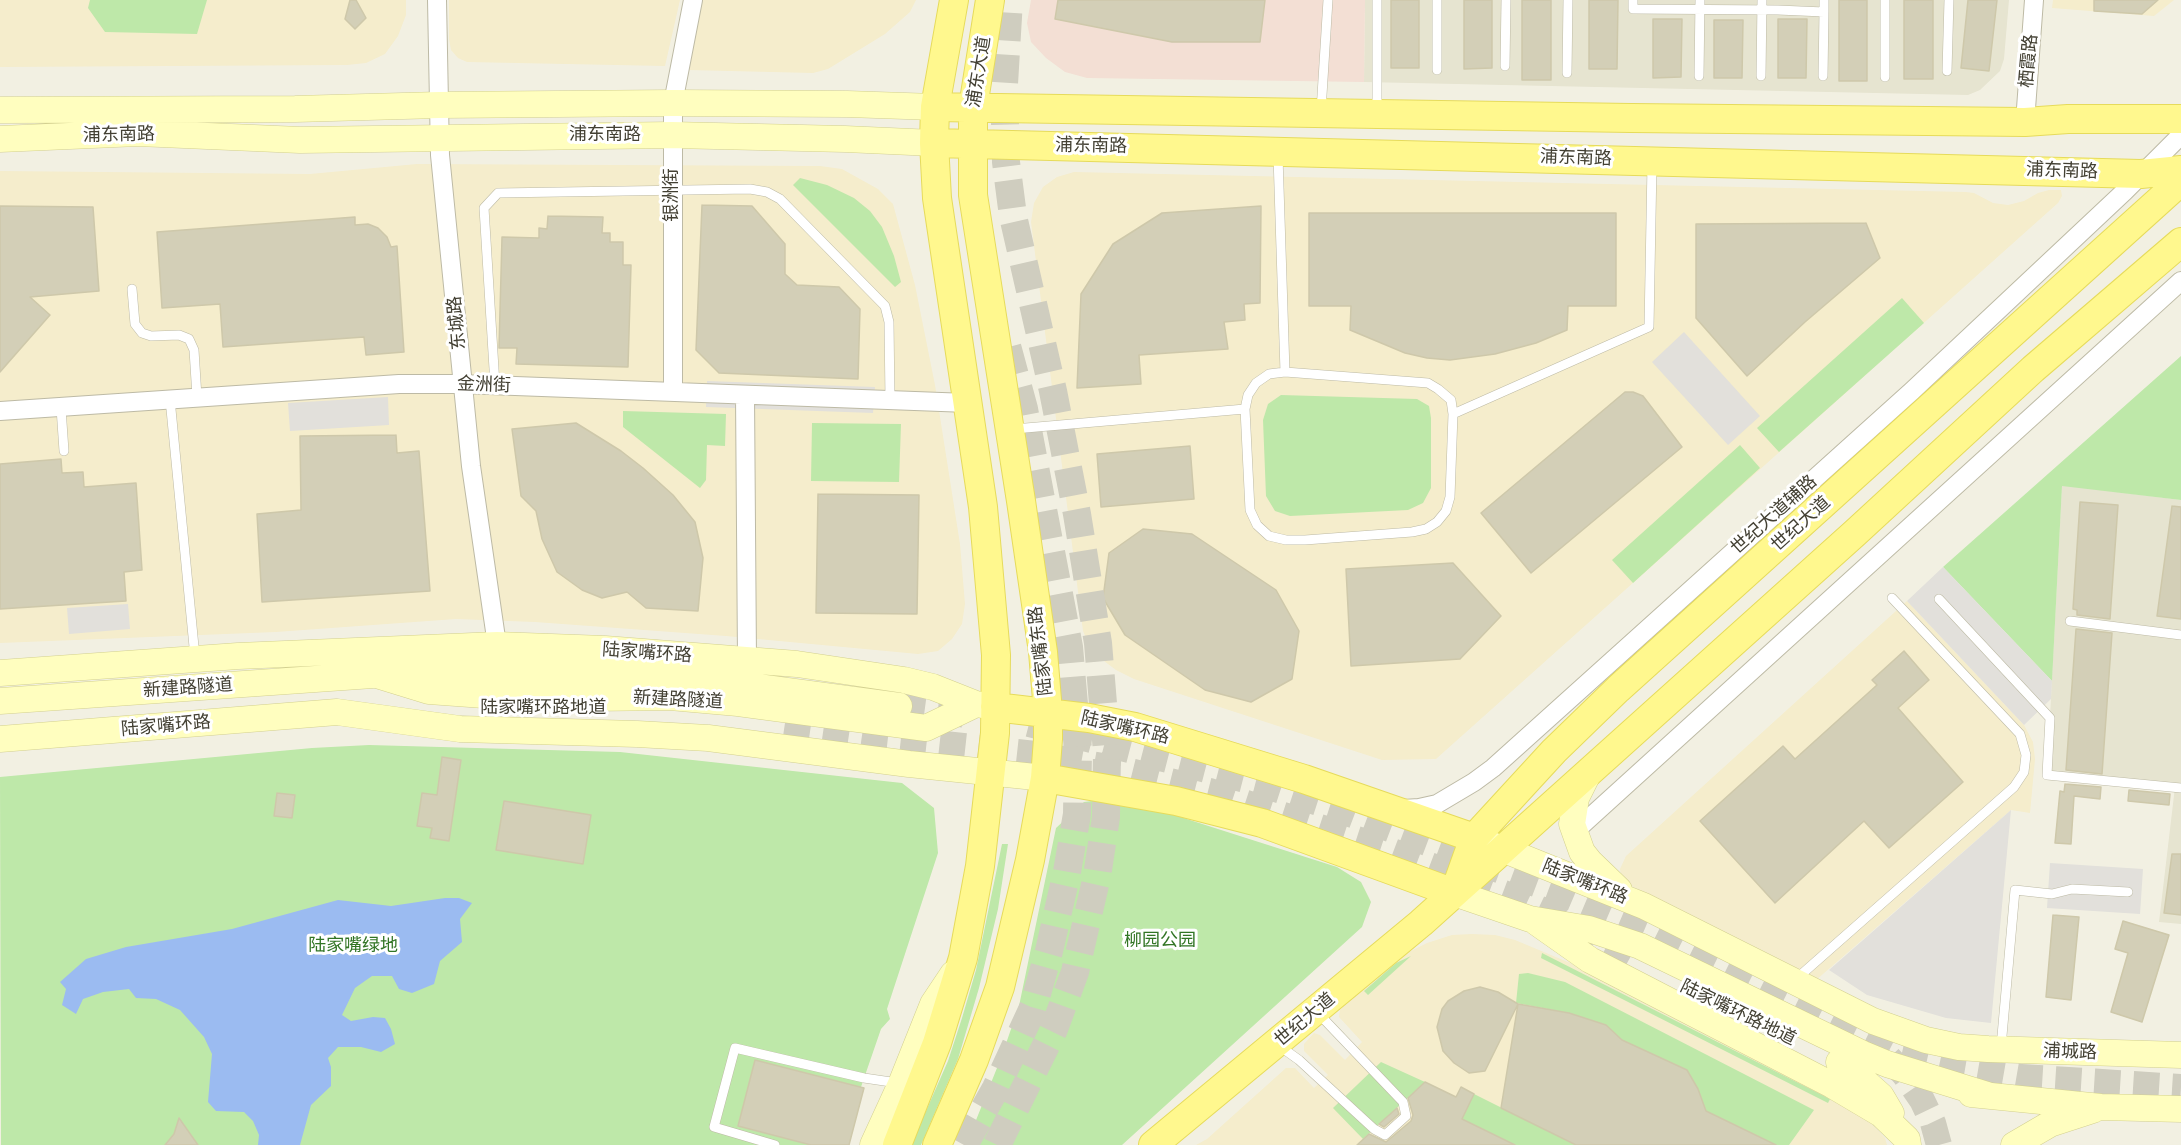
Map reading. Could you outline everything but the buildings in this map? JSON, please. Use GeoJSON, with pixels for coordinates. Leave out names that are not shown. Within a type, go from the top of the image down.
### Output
{"type":"FeatureCollection","features":[{"type":"Feature","properties":{"kind":"main road","name":"浦东大道"},"geometry":{"type":"LineString","coordinates":[[934,143],[935,107],[954,0]]}},
{"type":"Feature","properties":{"kind":"main road","name":"浦东大道"},"geometry":{"type":"LineString","coordinates":[[971,144],[973,107],[990,0]]}},
{"type":"Feature","properties":{"kind":"main road","name":"浦东南路"},"geometry":{"type":"LineString","coordinates":[[0,110],[295,109],[673,103],[848,104],[1377,115],[2025,122],[2068,119],[2181,119]]}},
{"type":"Feature","properties":{"kind":"main road","name":"浦东南路"},"geometry":{"type":"LineString","coordinates":[[0,139],[138,133],[300,140],[439,136],[672,135],[2142,174],[2181,170]]}},
{"type":"Feature","properties":{"kind":"main road"},"geometry":{"type":"LineString","coordinates":[[897,1145],[937,1043],[963,958],[980,866],[992,772],[986,706],[996,655],[983,507],[937,198],[934,143]]}},
{"type":"Feature","properties":{"kind":"main road","name":"陆家嘴东路"},"geometry":{"type":"LineString","coordinates":[[937,1145],[974,1059],[1000,987],[1021,904],[1045,778],[1048,712],[1039,629],[973,195],[971,144]]}},
{"type":"Feature","properties":{"kind":"main road","name":"世纪大道"},"geometry":{"type":"LineString","coordinates":[[1454,893],[1474,837],[1554,751],[1618,689],[2181,181]]}},
{"type":"Feature","properties":{"kind":"main road","name":"世纪大道"},"geometry":{"type":"LineString","coordinates":[[1153,1145],[1454,893],[1846,541],[2033,369],[2181,242]]}},
{"type":"Feature","properties":{"kind":"main road","name":"陆家嘴环路"},"geometry":{"type":"LineString","coordinates":[[0,673],[238,656],[497,645],[605,649],[797,664],[904,680],[933,687],[986,706],[1048,712],[1135,727],[1304,779],[1474,837],[1644,906],[1873,1021],[1926,1040],[1959,1047]]}},
{"type":"Feature","properties":{"kind":"main road","name":"陆家嘴环路"},"geometry":{"type":"LineString","coordinates":[[238,656],[337,660],[435,670],[535,671],[705,680],[899,706]]}},
{"type":"Feature","properties":{"kind":"main road","name":"新建路隧道"},"geometry":{"type":"LineString","coordinates":[[0,701],[435,670]]}},
{"type":"Feature","properties":{"kind":"main road","name":"新建路隧道"},"geometry":{"type":"LineString","coordinates":[[376,674],[429,691],[484,696],[670,697],[738,703],[926,728],[986,706]]}},
{"type":"Feature","properties":{"kind":"main road","name":"陆家嘴环路地道"},"geometry":{"type":"LineString","coordinates":[[337,712],[490,707],[634,708],[698,712],[785,723]]}},
{"type":"Feature","properties":{"kind":"main road","name":"陆家嘴环路"},"geometry":{"type":"LineString","coordinates":[[0,739],[337,712],[460,729],[708,738],[1045,778],[1176,801],[1262,823],[1530,919],[1589,929],[1640,946],[1863,1054],[1887,1064],[1987,1095]]}},
{"type":"Feature","properties":{"kind":"main road"},"geometry":{"type":"LineString","coordinates":[[1589,772],[1576,798],[1572,824],[1582,852],[1594,867],[1618,889],[1644,906]]}},
{"type":"Feature","properties":{"kind":"main road","name":"陆家嘴环路"},"geometry":{"type":"LineString","coordinates":[[1530,919],[1590,960],[1619,976],[1832,1085],[1881,1114],[1907,1142]]}},
{"type":"Feature","properties":{"kind":"main road"},"geometry":{"type":"LineString","coordinates":[[873,1145],[901,1084],[933,1004],[963,958]]}},
{"type":"Feature","properties":{"kind":"main road","name":"陆家嘴环路地道"},"geometry":{"type":"LineString","coordinates":[[1638,963],[1839,1062],[1899,1081],[1951,1092],[1987,1095]]}},
{"type":"Feature","properties":{"kind":"main road","name":"浦城路"},"geometry":{"type":"LineString","coordinates":[[1959,1047],[2181,1055]]}},
{"type":"Feature","properties":{"kind":"main road"},"geometry":{"type":"LineString","coordinates":[[1994,1049],[2027,1062],[2181,1071]]}},
{"type":"Feature","properties":{"kind":"main road","name":"陆家嘴环路地道"},"geometry":{"type":"LineString","coordinates":[[1839,1062],[1881,1096],[1907,1142]]}},
{"type":"Feature","properties":{"kind":"main road"},"geometry":{"type":"LineString","coordinates":[[1987,1095],[2102,1107],[2181,1109]]}},
{"type":"Feature","properties":{"kind":"main road"},"geometry":{"type":"LineString","coordinates":[[2014,1145],[2050,1124],[2102,1107]]}},
{"type":"Feature","properties":{"kind":"street","name":"东城路"},"geometry":{"type":"LineString","coordinates":[[437,0],[439,136],[462,384],[471,466],[497,645]]}},
{"type":"Feature","properties":{"kind":"street","name":"银洲街"},"geometry":{"type":"LineString","coordinates":[[673,392],[673,103],[693,0]]}},
{"type":"Feature","properties":{"kind":"street","name":"栖霞路"},"geometry":{"type":"LineString","coordinates":[[2025,122],[2034,0]]}},
{"type":"Feature","properties":{"kind":"street","name":"世纪大道辅路"},"geometry":{"type":"LineString","coordinates":[[1380,806],[1400,809],[1437,804],[1493,768],[1912,391],[2181,135]]}},
{"type":"Feature","properties":{"kind":"street","name":"世纪大道辅路"},"geometry":{"type":"LineString","coordinates":[[2142,174],[2181,153]]}},
{"type":"Feature","properties":{"kind":"street"},"geometry":{"type":"LineString","coordinates":[[1574,832],[2181,281]]}},
{"type":"Feature","properties":{"kind":"street","name":"金洲街"},"geometry":{"type":"LineString","coordinates":[[0,411],[399,384],[495,385],[968,403]]}},
{"type":"Feature","properties":{"kind":"street"},"geometry":{"type":"LineString","coordinates":[[745,395],[747,660]]}},
{"type":"Feature","properties":{"kind":"lane"},"geometry":{"type":"LineString","coordinates":[[1321,114],[1328,0]]}},
{"type":"Feature","properties":{"kind":"lane"},"geometry":{"type":"LineString","coordinates":[[1377,0],[1377,115]]}},
{"type":"Feature","properties":{"kind":"lane"},"geometry":{"type":"LineString","coordinates":[[1437,0],[1437,70]]}},
{"type":"Feature","properties":{"kind":"lane"},"geometry":{"type":"LineString","coordinates":[[1505,66],[1506,0]]}},
{"type":"Feature","properties":{"kind":"lane"},"geometry":{"type":"LineString","coordinates":[[1567,73],[1568,0]]}},
{"type":"Feature","properties":{"kind":"lane"},"geometry":{"type":"LineString","coordinates":[[1633,0],[1633,9],[1700,5],[1762,5],[1824,12]]}},
{"type":"Feature","properties":{"kind":"lane"},"geometry":{"type":"LineString","coordinates":[[1823,76],[1824,0]]}},
{"type":"Feature","properties":{"kind":"lane"},"geometry":{"type":"LineString","coordinates":[[1885,0],[1885,78]]}},
{"type":"Feature","properties":{"kind":"lane"},"geometry":{"type":"LineString","coordinates":[[1947,71],[1949,0]]}},
{"type":"Feature","properties":{"kind":"lane"},"geometry":{"type":"LineString","coordinates":[[1699,76],[1700,5]]}},
{"type":"Feature","properties":{"kind":"lane"},"geometry":{"type":"LineString","coordinates":[[1761,76],[1762,5]]}},
{"type":"Feature","properties":{"kind":"lane"},"geometry":{"type":"LineString","coordinates":[[1278,151],[1285,372]]}},
{"type":"Feature","properties":{"kind":"lane"},"geometry":{"type":"LineString","coordinates":[[1453,414],[1649,327],[1652,160]]}},
{"type":"Feature","properties":{"kind":"lane"},"geometry":{"type":"LineString","coordinates":[[495,385],[484,218],[484,208],[490,199],[498,193],[507,191],[750,189],[767,192],[780,199],[885,306],[889,322],[890,400]]}},
{"type":"Feature","properties":{"kind":"lane"},"geometry":{"type":"LineString","coordinates":[[132,289],[135,324],[142,333],[151,336],[178,335],[189,339],[194,350],[197,397]]}},
{"type":"Feature","properties":{"kind":"lane"},"geometry":{"type":"LineString","coordinates":[[1285,372],[1428,383],[1451,400],[1453,414],[1450,497],[1446,511],[1437,522],[1426,529],[1412,532],[1305,540],[1286,540],[1269,536],[1257,525],[1250,510],[1245,409],[1248,395],[1256,383],[1269,374],[1285,372]]}},
{"type":"Feature","properties":{"kind":"lane"},"geometry":{"type":"LineString","coordinates":[[170,399],[195,660]]}},
{"type":"Feature","properties":{"kind":"lane"},"geometry":{"type":"LineString","coordinates":[[61,408],[64,451]]}},
{"type":"Feature","properties":{"kind":"lane"},"geometry":{"type":"LineString","coordinates":[[1009,430],[1245,409]]}},
{"type":"Feature","properties":{"kind":"lane"},"geometry":{"type":"LineString","coordinates":[[1793,982],[2014,787],[2024,772],[2026,755],[2020,734],[1892,598]]}},
{"type":"Feature","properties":{"kind":"lane"},"geometry":{"type":"LineString","coordinates":[[1939,599],[2050,718],[2047,775],[2181,788]]}},
{"type":"Feature","properties":{"kind":"lane"},"geometry":{"type":"LineString","coordinates":[[2070,621],[2181,635]]}},
{"type":"Feature","properties":{"kind":"lane"},"geometry":{"type":"LineString","coordinates":[[1994,1049],[2015,890],[2052,894],[2072,889],[2128,892]]}},
{"type":"Feature","properties":{"kind":"lane"},"geometry":{"type":"LineString","coordinates":[[1276,1044],[1299,1060],[1374,1129],[1385,1135],[1406,1116],[1403,1102],[1316,1010]]}},
{"type":"Feature","properties":{"kind":"lane"},"geometry":{"type":"LineString","coordinates":[[775,1145],[714,1127],[735,1048],[864,1078],[901,1084]]}},
{"type":"Feature","properties":{"kind":"shaded area"},"geometry":{"type":"Polygon","coordinates":[[[0,0],[406,0],[406,15],[398,36],[385,54],[366,63],[0,67],[0,0]]]}},
{"type":"Feature","properties":{"kind":"shaded area"},"geometry":{"type":"Polygon","coordinates":[[[449,0],[680,0],[665,66],[467,62],[458,58],[451,50],[449,0]]]}},
{"type":"Feature","properties":{"kind":"shaded area"},"geometry":{"type":"Polygon","coordinates":[[[702,0],[916,0],[910,12],[885,34],[828,69],[813,73],[688,70],[702,0]]]}},
{"type":"Feature","properties":{"kind":"shaded area"},"geometry":{"type":"Polygon","coordinates":[[[1031,0],[1365,0],[1364,82],[1087,78],[1065,72],[1046,58],[1031,42],[1027,23],[1031,0]]]}},
{"type":"Feature","properties":{"kind":"shaded area"},"geometry":{"type":"Polygon","coordinates":[[[1365,0],[2009,0],[2004,59],[2000,71],[1980,90],[1968,95],[1364,82],[1365,0]]]}},
{"type":"Feature","properties":{"kind":"shaded area"},"geometry":{"type":"Polygon","coordinates":[[[2053,0],[2174,0],[2154,16],[2052,8],[2053,0]]]}},
{"type":"Feature","properties":{"kind":"shaded area"},"geometry":{"type":"Polygon","coordinates":[[[417,164],[820,166],[842,169],[878,189],[893,204],[915,285],[935,385],[960,544],[965,604],[962,624],[952,639],[938,651],[918,654],[726,636],[535,622],[456,619],[276,632],[0,643],[0,171],[310,174],[417,164]]]}},
{"type":"Feature","properties":{"kind":"shaded area"},"geometry":{"type":"Polygon","coordinates":[[[1074,172],[1966,192],[1974,193],[1993,203],[2008,205],[2049,190],[2061,190],[2062,196],[2058,203],[1436,759],[1382,760],[1134,679],[1116,670],[1100,658],[1089,645],[1083,631],[1031,222],[1034,203],[1043,187],[1057,177],[1074,172]]]}},
{"type":"Feature","properties":{"kind":"shaded area"},"geometry":{"type":"Polygon","coordinates":[[[1684,332],[1760,416],[1728,445],[1652,362],[1684,332]]]}},
{"type":"Feature","properties":{"kind":"shaded area"},"geometry":{"type":"Polygon","coordinates":[[[707,381],[875,387],[873,413],[706,407],[707,381]]]}},
{"type":"Feature","properties":{"kind":"shaded area"},"geometry":{"type":"Polygon","coordinates":[[[388,397],[389,425],[290,431],[288,403],[388,397]]]}},
{"type":"Feature","properties":{"kind":"shaded area"},"geometry":{"type":"Polygon","coordinates":[[[2062,485],[2181,500],[2181,924],[2159,922],[2175,787],[2047,775],[2062,485]]]}},
{"type":"Feature","properties":{"kind":"shaded area"},"geometry":{"type":"Polygon","coordinates":[[[1943,567],[2052,681],[2051,699],[2024,725],[1907,601],[1943,567]]]}},
{"type":"Feature","properties":{"kind":"shaded area"},"geometry":{"type":"Polygon","coordinates":[[[1907,601],[2024,725],[2033,742],[2035,759],[2030,813],[2011,810],[1815,981],[1624,882],[1620,869],[1626,856],[1907,601]]]}},
{"type":"Feature","properties":{"kind":"shaded area"},"geometry":{"type":"Polygon","coordinates":[[[128,604],[130,629],[69,634],[67,608],[128,604]]]}},
{"type":"Feature","properties":{"kind":"shaded area"},"geometry":{"type":"Polygon","coordinates":[[[2011,810],[1991,1023],[1946,1018],[1867,995],[1829,970],[2011,810]]]}},
{"type":"Feature","properties":{"kind":"shaded area"},"geometry":{"type":"Polygon","coordinates":[[[2050,863],[2143,869],[2140,914],[2047,908],[2050,863]]]}},
{"type":"Feature","properties":{"kind":"shaded area"},"geometry":{"type":"Polygon","coordinates":[[[1452,935],[1495,935],[1515,940],[1575,965],[1842,1099],[1865,1116],[1885,1138],[1887,1145],[1196,1145],[1207,1139],[1286,1068],[1295,1068],[1314,1088],[1328,1075],[1304,1051],[1304,1044],[1314,1033],[1320,1035],[1345,1060],[1362,1042],[1339,1017],[1340,1010],[1399,957],[1427,943],[1452,935]]]}},
{"type":"Feature","properties":{"kind":"green space"},"geometry":{"type":"Polygon","coordinates":[[[90,0],[207,0],[197,34],[105,32],[88,8],[90,0]]]}},
{"type":"Feature","properties":{"kind":"green space"},"geometry":{"type":"Polygon","coordinates":[[[800,178],[827,185],[854,198],[870,211],[882,227],[894,256],[901,282],[895,287],[793,185],[800,178]]]}},
{"type":"Feature","properties":{"kind":"green space"},"geometry":{"type":"Polygon","coordinates":[[[1902,298],[1924,323],[1779,452],[1757,428],[1902,298]]]}},
{"type":"Feature","properties":{"kind":"green space"},"geometry":{"type":"Polygon","coordinates":[[[2181,356],[2181,500],[2062,486],[2052,681],[1943,567],[2181,356]]]}},
{"type":"Feature","properties":{"kind":"green space"},"geometry":{"type":"Polygon","coordinates":[[[1281,395],[1417,399],[1429,406],[1431,488],[1423,503],[1408,510],[1290,516],[1275,511],[1266,496],[1263,420],[1268,404],[1281,395]]]}},
{"type":"Feature","properties":{"kind":"green space"},"geometry":{"type":"Polygon","coordinates":[[[623,411],[726,414],[725,446],[707,445],[706,480],[700,488],[623,427],[623,411]]]}},
{"type":"Feature","properties":{"kind":"green space"},"geometry":{"type":"Polygon","coordinates":[[[812,423],[901,424],[899,482],[811,481],[812,423]]]}},
{"type":"Feature","properties":{"kind":"green space"},"geometry":{"type":"Polygon","coordinates":[[[1740,445],[1760,468],[1633,583],[1612,560],[1740,445]]]}},
{"type":"Feature","properties":{"kind":"green space","name":"陆家嘴绿地"},"geometry":{"type":"Polygon","coordinates":[[[369,745],[620,752],[902,783],[934,808],[938,853],[887,1009],[890,1019],[881,1029],[841,1145],[1,1145],[0,777],[312,748],[369,745]]]}},
{"type":"Feature","properties":{"kind":"green space","name":"柳园公园"},"geometry":{"type":"Polygon","coordinates":[[[1107,799],[1149,807],[1337,867],[1361,882],[1371,902],[1362,927],[1122,1145],[966,1145],[1019,1006],[1056,828],[1084,802],[1107,799]]]}},
{"type":"Feature","properties":{"kind":"green space"},"geometry":{"type":"Polygon","coordinates":[[[1002,844],[1008,844],[998,909],[979,988],[958,1059],[921,1145],[911,1145],[948,1061],[962,1018],[976,970],[1002,844]]]}},
{"type":"Feature","properties":{"kind":"green space"},"geometry":{"type":"Polygon","coordinates":[[[1542,953],[1830,1099],[1828,1103],[1541,958],[1542,953]]]}},
{"type":"Feature","properties":{"kind":"green space"},"geometry":{"type":"Polygon","coordinates":[[[1411,956],[1368,995],[1364,991],[1396,963],[1411,956]]]}},
{"type":"Feature","properties":{"kind":"green space"},"geometry":{"type":"Polygon","coordinates":[[[1528,973],[1565,982],[1814,1110],[1789,1145],[1776,1145],[1706,1111],[1698,1089],[1687,1070],[1622,1040],[1606,1025],[1569,1013],[1516,1003],[1519,974],[1528,973]]]}},
{"type":"Feature","properties":{"kind":"green space"},"geometry":{"type":"Polygon","coordinates":[[[1381,1062],[1425,1082],[1363,1139],[1333,1108],[1381,1062]]]}},
{"type":"Feature","properties":{"kind":"green space"},"geometry":{"type":"Polygon","coordinates":[[[1474,1094],[1576,1145],[1515,1145],[1462,1119],[1474,1094]]]}},
{"type":"Feature","properties":{"kind":"water"},"geometry":{"type":"Polygon","coordinates":[[[459,898],[472,903],[460,919],[462,942],[440,961],[434,984],[412,993],[399,989],[392,976],[372,976],[355,988],[342,1015],[351,1021],[373,1017],[385,1018],[395,1044],[381,1052],[361,1047],[338,1047],[328,1058],[331,1067],[331,1086],[311,1105],[300,1145],[258,1145],[259,1135],[253,1121],[244,1112],[216,1111],[208,1102],[212,1054],[204,1037],[180,1010],[156,999],[136,998],[129,989],[103,992],[83,999],[76,1014],[62,1005],[66,989],[60,982],[86,959],[126,947],[232,929],[338,900],[391,906],[459,898]]]}},
{"type":"Feature","properties":{"kind":"tunnel"},"geometry":{"type":"LineString","coordinates":[[997,1145],[1054,1029],[1075,972],[1097,876],[1106,817],[1107,752],[1098,643],[1077,514],[1053,391],[1013,216],[1006,162],[1004,84],[1009,0]]}},
{"type":"Feature","properties":{"kind":"tunnel"},"geometry":{"type":"LineString","coordinates":[[964,1145],[996,1088],[1033,1008],[1067,872],[1077,814],[1078,750],[1069,647],[1024,409],[1007,346]]}},
{"type":"Feature","properties":{"kind":"tunnel"},"geometry":{"type":"LineString","coordinates":[[899,706],[966,715]]}},
{"type":"Feature","properties":{"kind":"tunnel"},"geometry":{"type":"LineString","coordinates":[[785,723],[873,736],[1035,754],[1130,771],[1210,791],[1387,849],[1517,898],[1638,963]]}},
{"type":"Feature","properties":{"kind":"tunnel"},"geometry":{"type":"LineString","coordinates":[[1029,724],[1257,783],[1331,807],[1562,894],[1654,933],[1893,1052],[2021,1077],[2181,1087]]}},
{"type":"Feature","properties":{"kind":"tunnel"},"geometry":{"type":"LineString","coordinates":[[1889,1058],[1904,1074],[1922,1100],[1933,1123],[1939,1145]]}}]}
